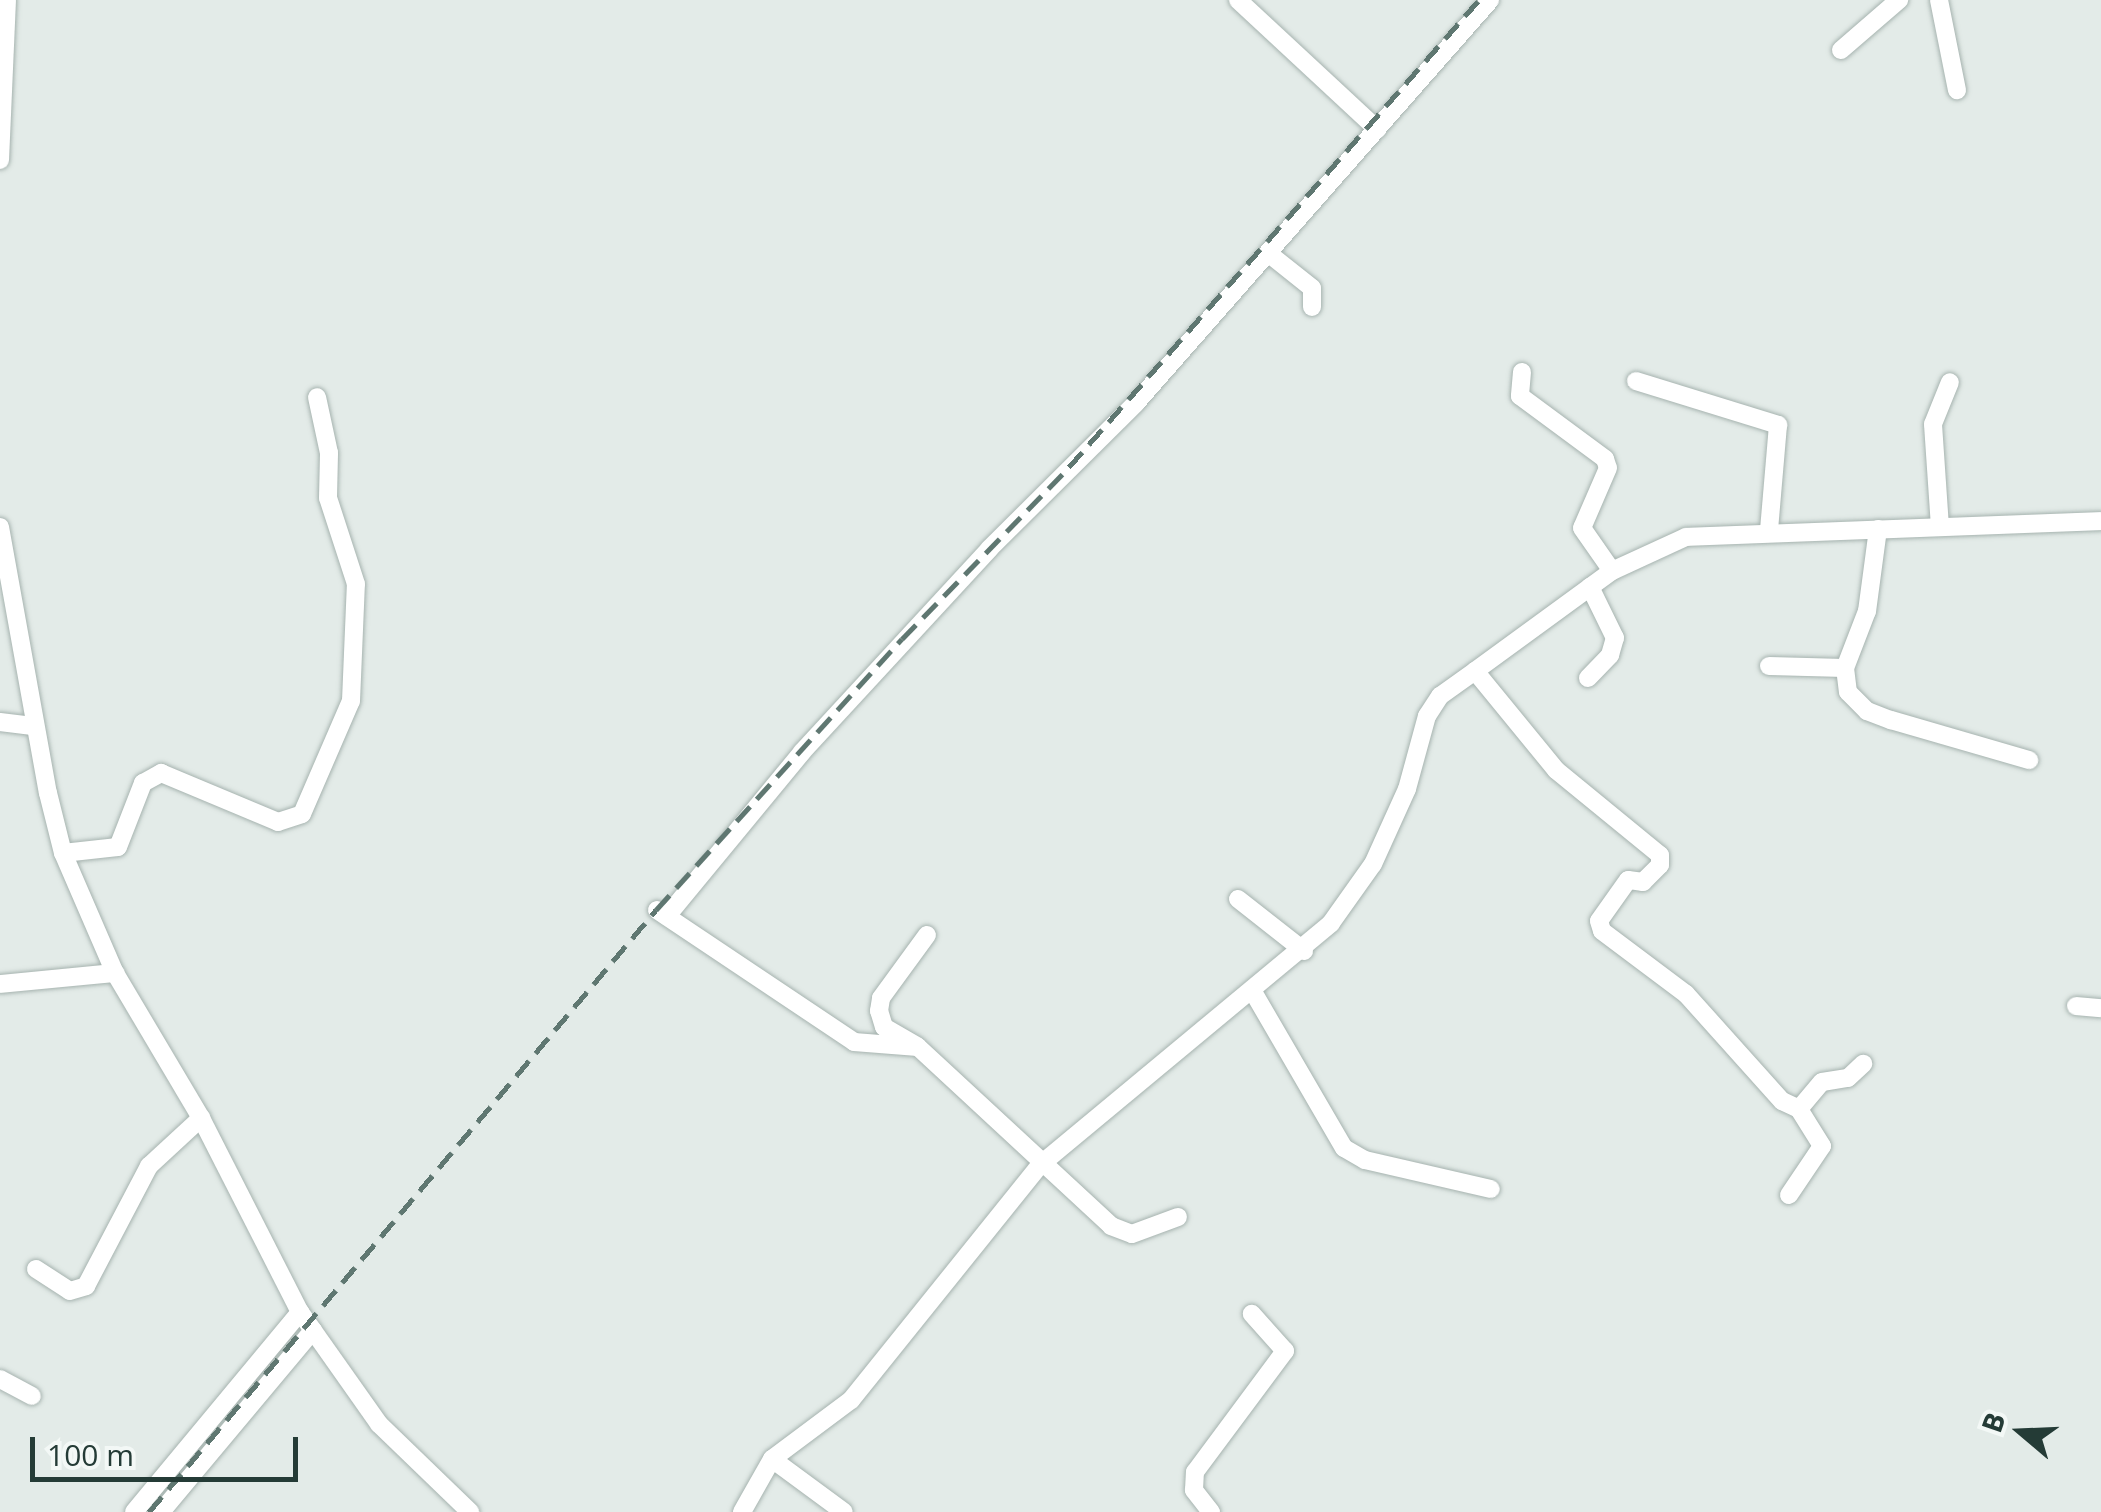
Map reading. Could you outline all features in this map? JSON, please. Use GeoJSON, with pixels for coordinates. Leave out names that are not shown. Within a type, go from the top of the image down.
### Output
{"type":"FeatureCollection","features":[{"type":"Feature","properties":{"kind":"street"},"geometry":{"type":"LineString","coordinates":[[0,160],[3,20],[7,0]]}},
{"type":"Feature","properties":{"kind":"street"},"geometry":{"type":"LineString","coordinates":[[1238,0],[1378,130]]}},
{"type":"Feature","properties":{"kind":"street"},"geometry":{"type":"LineString","coordinates":[[918,1047],[854,1042],[662,913],[814,739],[1135,404],[1490,0]]}},
{"type":"Feature","properties":{"kind":"street"},"geometry":{"type":"LineString","coordinates":[[1842,50],[1900,0]]}},
{"type":"Feature","properties":{"kind":"street"},"geometry":{"type":"LineString","coordinates":[[1939,0],[1957,90]]}},
{"type":"Feature","properties":{"kind":"street"},"geometry":{"type":"LineString","coordinates":[[1268,253],[1312,288],[1312,307]]}},
{"type":"Feature","properties":{"kind":"street"},"geometry":{"type":"LineString","coordinates":[[1522,372],[1520,396],[1605,459],[1608,468],[1582,528],[1612,571]]}},
{"type":"Feature","properties":{"kind":"street"},"geometry":{"type":"LineString","coordinates":[[1636,381],[1778,425],[1768,531]]}},
{"type":"Feature","properties":{"kind":"street"},"geometry":{"type":"LineString","coordinates":[[1940,527],[1933,424],[1950,382]]}},
{"type":"Feature","properties":{"kind":"street"},"geometry":{"type":"LineString","coordinates":[[64,852],[118,847],[142,782],[161,773],[278,822],[302,814],[346,716],[352,678],[355,576],[328,498],[329,453],[316,397]]}},
{"type":"Feature","properties":{"kind":"street"},"geometry":{"type":"LineString","coordinates":[[742,1512],[772,1459],[851,1400],[1040,1164],[1304,951],[1373,864],[1407,789],[1428,716],[1440,696],[1612,571],[1686,537],[2101,521]]}},
{"type":"Feature","properties":{"kind":"street"},"geometry":{"type":"LineString","coordinates":[[0,527],[35,726],[64,852],[114,973],[201,1118],[300,1312],[379,1424],[470,1512]]}},
{"type":"Feature","properties":{"kind":"street"},"geometry":{"type":"LineString","coordinates":[[1878,529],[1866,612],[1845,668],[1848,692],[1867,710],[2028,760]]}},
{"type":"Feature","properties":{"kind":"street"},"geometry":{"type":"LineString","coordinates":[[1588,678],[1610,655],[1615,638],[1590,587]]}},
{"type":"Feature","properties":{"kind":"street"},"geometry":{"type":"LineString","coordinates":[[1769,666],[1845,668]]}},
{"type":"Feature","properties":{"kind":"street"},"geometry":{"type":"LineString","coordinates":[[1475,671],[1556,770],[1660,855],[1660,865],[1643,882],[1628,880],[1599,921],[1602,931],[1686,994],[1766,1089],[1799,1109],[1822,1146],[1789,1195]]}},
{"type":"Feature","properties":{"kind":"street"},"geometry":{"type":"LineString","coordinates":[[0,722],[35,726]]}},
{"type":"Feature","properties":{"kind":"street"},"geometry":{"type":"LineString","coordinates":[[1238,898],[1304,951]]}},
{"type":"Feature","properties":{"kind":"street"},"geometry":{"type":"LineString","coordinates":[[927,935],[881,998],[879,1011],[884,1026],[918,1047],[1040,1164],[1124,1233],[1178,1216]]}},
{"type":"Feature","properties":{"kind":"street"},"geometry":{"type":"LineString","coordinates":[[0,984],[114,973]]}},
{"type":"Feature","properties":{"kind":"street"},"geometry":{"type":"LineString","coordinates":[[1252,990],[1344,1148],[1365,1160],[1491,1189]]}},
{"type":"Feature","properties":{"kind":"street"},"geometry":{"type":"LineString","coordinates":[[2076,1006],[2101,1008]]}},
{"type":"Feature","properties":{"kind":"street"},"geometry":{"type":"LineString","coordinates":[[1799,1109],[1822,1082],[1848,1078],[1863,1064]]}},
{"type":"Feature","properties":{"kind":"street"},"geometry":{"type":"LineString","coordinates":[[36,1269],[70,1291],[86,1286],[149,1166],[201,1118]]}},
{"type":"Feature","properties":{"kind":"street"},"geometry":{"type":"LineString","coordinates":[[134,1512],[300,1312]]}},
{"type":"Feature","properties":{"kind":"street"},"geometry":{"type":"LineString","coordinates":[[1211,1512],[1194,1490],[1196,1472],[1285,1352],[1252,1314]]}},
{"type":"Feature","properties":{"kind":"street"},"geometry":{"type":"LineString","coordinates":[[167,1507],[314,1330]]}},
{"type":"Feature","properties":{"kind":"street"},"geometry":{"type":"LineString","coordinates":[[0,1379],[32,1396]]}},
{"type":"Feature","properties":{"kind":"street"},"geometry":{"type":"LineString","coordinates":[[772,1459],[844,1512]]}},
{"type":"Feature","properties":{"kind":"railway"},"geometry":{"type":"LineString","coordinates":[[149,1512],[656,910],[902,639],[1069,467],[1479,0]]}}]}
